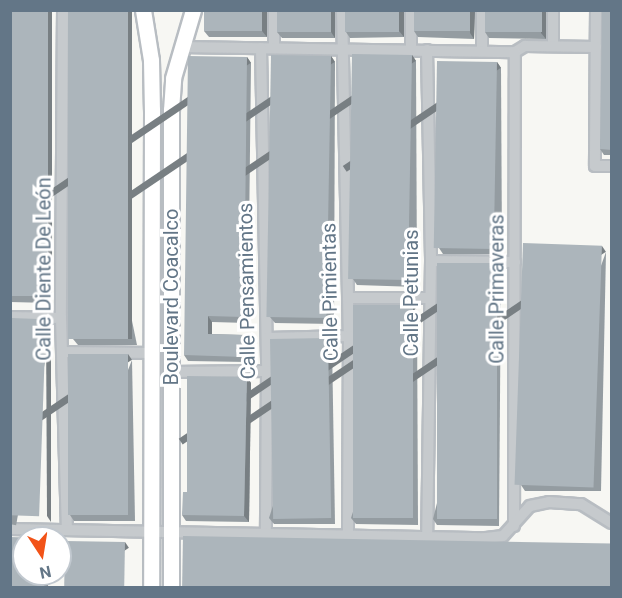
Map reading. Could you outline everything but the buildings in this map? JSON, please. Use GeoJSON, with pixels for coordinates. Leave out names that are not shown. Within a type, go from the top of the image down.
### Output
{"type":"FeatureCollection","features":[{"type":"Feature","properties":{"kind":"main road","name":"Boulevard Coacalco"},"geometry":{"type":"LineString","coordinates":[[143,10],[152,78],[151,588]]}},
{"type":"Feature","properties":{"kind":"main road","name":"Boulevard Coacalco"},"geometry":{"type":"LineString","coordinates":[[171,588],[171,110],[182,47],[193,10]]}},
{"type":"Feature","properties":{"kind":"street","name":"Calle Diente De León"},"geometry":{"type":"LineString","coordinates":[[63,10],[61,318],[67,526]]}},
{"type":"Feature","properties":{"kind":"street"},"geometry":{"type":"LineString","coordinates":[[274,10],[274,48]]}},
{"type":"Feature","properties":{"kind":"street","name":"Calle Pimientas"},"geometry":{"type":"LineString","coordinates":[[342,10],[349,336],[348,534]]}},
{"type":"Feature","properties":{"kind":"street"},"geometry":{"type":"LineString","coordinates":[[411,10],[411,50]]}},
{"type":"Feature","properties":{"kind":"street"},"geometry":{"type":"LineString","coordinates":[[482,10],[482,50]]}},
{"type":"Feature","properties":{"kind":"street"},"geometry":{"type":"LineString","coordinates":[[553,10],[553,45]]}},
{"type":"Feature","properties":{"kind":"street"},"geometry":{"type":"LineString","coordinates":[[596,10],[595,166],[612,166]]}},
{"type":"Feature","properties":{"kind":"street"},"geometry":{"type":"LineString","coordinates":[[182,47],[515,52],[525,46],[596,47]]}},
{"type":"Feature","properties":{"kind":"street","name":"Calle Pensamientos"},"geometry":{"type":"LineString","coordinates":[[261,48],[267,338],[266,534]]}},
{"type":"Feature","properties":{"kind":"street","name":"Calle Petunias"},"geometry":{"type":"LineString","coordinates":[[426,50],[431,261],[427,535]]}},
{"type":"Feature","properties":{"kind":"street","name":"Calle Primaveras"},"geometry":{"type":"LineString","coordinates":[[514,526],[515,52]]}},
{"type":"Feature","properties":{"kind":"street"},"geometry":{"type":"LineString","coordinates":[[431,261],[515,262]]}},
{"type":"Feature","properties":{"kind":"street"},"geometry":{"type":"LineString","coordinates":[[348,298],[430,298]]}},
{"type":"Feature","properties":{"kind":"street"},"geometry":{"type":"LineString","coordinates":[[10,317],[61,318]]}},
{"type":"Feature","properties":{"kind":"street"},"geometry":{"type":"LineString","coordinates":[[267,338],[349,336]]}},
{"type":"Feature","properties":{"kind":"street"},"geometry":{"type":"LineString","coordinates":[[62,352],[152,353]]}},
{"type":"Feature","properties":{"kind":"street"},"geometry":{"type":"LineString","coordinates":[[171,372],[267,370]]}},
{"type":"Feature","properties":{"kind":"street"},"geometry":{"type":"LineString","coordinates":[[72,528],[151,533],[503,536],[531,506],[549,502],[581,504],[611,523],[612,516]]}}]}
